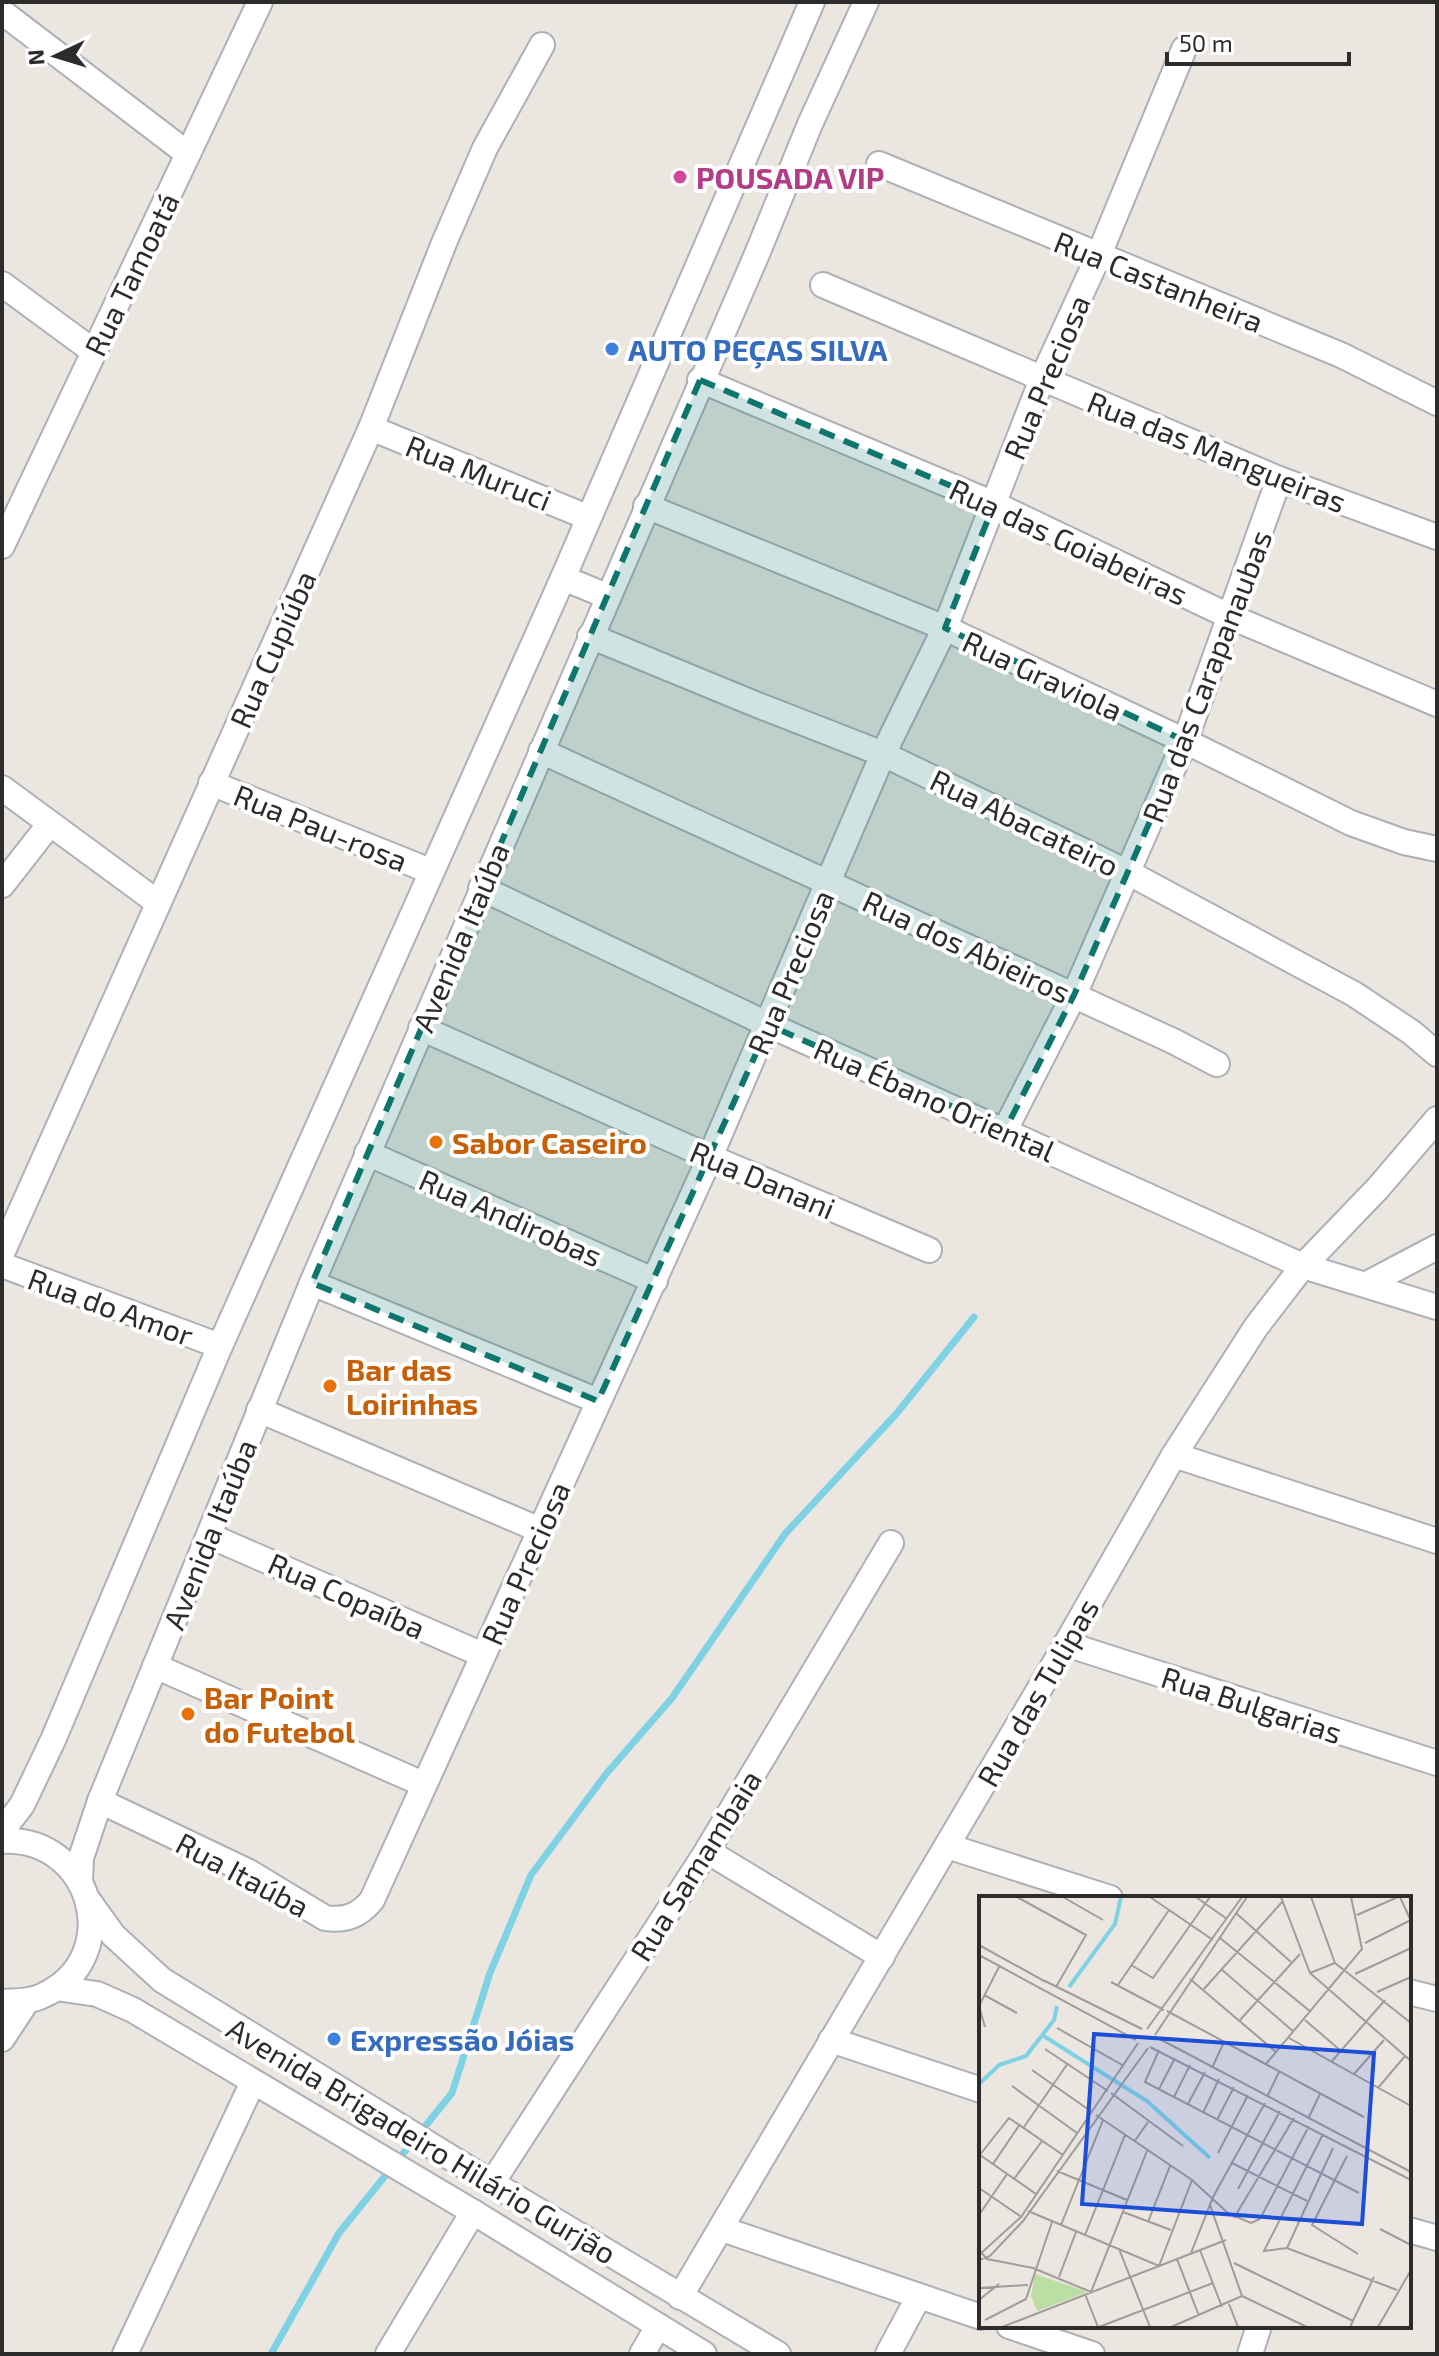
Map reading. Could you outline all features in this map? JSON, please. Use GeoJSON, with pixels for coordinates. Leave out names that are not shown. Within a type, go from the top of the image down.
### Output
{"type":"FeatureCollection","features":[{"type":"Feature","properties":{"kind":"street","name":"Rua Tamoatá"},"geometry":{"type":"LineString","coordinates":[[2,546],[260,2]]}},
{"type":"Feature","properties":{"kind":"street","name":"Avenida Itaúba"},"geometry":{"type":"LineString","coordinates":[[2,1831],[22,1805],[53,1740],[220,1346],[563,578],[812,2]]}},
{"type":"Feature","properties":{"kind":"street","name":"Avenida Itaúba"},"geometry":{"type":"LineString","coordinates":[[56,1988],[71,1975],[85,1949],[91,1920],[81,1858],[86,1838],[259,1410],[700,380],[866,2]]}},
{"type":"Feature","properties":{"kind":"street"},"geometry":{"type":"LineString","coordinates":[[2,12],[188,154]]}},
{"type":"Feature","properties":{"kind":"street","name":"Rua Cupiúba"},"geometry":{"type":"LineString","coordinates":[[2,1253],[371,428],[485,148],[542,45]]}},
{"type":"Feature","properties":{"kind":"street","name":"Rua Preciosa"},"geometry":{"type":"LineString","coordinates":[[378,1887],[655,1281],[769,1025],[883,754],[945,628],[1042,379],[1098,257],[1184,49]]}},
{"type":"Feature","properties":{"kind":"street","name":"Rua Castanheira"},"geometry":{"type":"LineString","coordinates":[[879,164],[1341,355],[1437,403]]}},
{"type":"Feature","properties":{"kind":"street"},"geometry":{"type":"LineString","coordinates":[[2,284],[93,351]]}},
{"type":"Feature","properties":{"kind":"street","name":"Rua das Mangueiras"},"geometry":{"type":"LineString","coordinates":[[823,285],[1279,479],[1437,537]]}},
{"type":"Feature","properties":{"kind":"street","name":"Rua das Goiabeiras"},"geometry":{"type":"LineString","coordinates":[[700,380],[994,504],[1231,617],[1437,704]]}},
{"type":"Feature","properties":{"kind":"street","name":"Rua Muruci"},"geometry":{"type":"LineString","coordinates":[[371,428],[587,517]]}},
{"type":"Feature","properties":{"kind":"street","name":"Rua das Carapanaubas"},"geometry":{"type":"LineString","coordinates":[[1005,1130],[1074,995],[1185,741],[1279,479]]}},
{"type":"Feature","properties":{"kind":"street","name":"Rua Graviola"},"geometry":{"type":"LineString","coordinates":[[646,506],[945,628],[1351,823],[1404,842],[1437,849]]}},
{"type":"Feature","properties":{"kind":"street"},"geometry":{"type":"LineString","coordinates":[[563,578],[607,596]]}},
{"type":"Feature","properties":{"kind":"street","name":"Rua Abacateiro"},"geometry":{"type":"LineString","coordinates":[[590,636],[883,754],[1129,873],[1354,994],[1411,1032],[1437,1054]]}},
{"type":"Feature","properties":{"kind":"street","name":"Rua dos Abieiros"},"geometry":{"type":"LineString","coordinates":[[541,751],[828,881],[1217,1064]]}},
{"type":"Feature","properties":{"kind":"street","name":"Rua Pau-rosa"},"geometry":{"type":"LineString","coordinates":[[211,783],[430,871]]}},
{"type":"Feature","properties":{"kind":"street"},"geometry":{"type":"LineString","coordinates":[[2,788],[157,902]]}},
{"type":"Feature","properties":{"kind":"street"},"geometry":{"type":"LineString","coordinates":[[2,885],[49,825]]}},
{"type":"Feature","properties":{"kind":"street","name":"Rua Ébano Oriental"},"geometry":{"type":"LineString","coordinates":[[481,888],[769,1025],[1303,1266],[1437,1307]]}},
{"type":"Feature","properties":{"kind":"street","name":"Rua Danani"},"geometry":{"type":"LineString","coordinates":[[421,1028],[710,1157],[929,1250]]}},
{"type":"Feature","properties":{"kind":"street","name":"Rua das Tulipas"},"geometry":{"type":"LineString","coordinates":[[680,2297],[1066,1644],[1174,1455],[1256,1327],[1303,1266],[1378,1188],[1437,1119]]}},
{"type":"Feature","properties":{"kind":"street","name":"Rua Andirobas"},"geometry":{"type":"LineString","coordinates":[[367,1153],[655,1281]]}},
{"type":"Feature","properties":{"kind":"street"},"geometry":{"type":"LineString","coordinates":[[1367,1284],[1437,1247]]}},
{"type":"Feature","properties":{"kind":"street","name":"Rua do Amor"},"geometry":{"type":"LineString","coordinates":[[2,1265],[220,1346]]}},
{"type":"Feature","properties":{"kind":"street"},"geometry":{"type":"LineString","coordinates":[[312,1283],[598,1401]]}},
{"type":"Feature","properties":{"kind":"street"},"geometry":{"type":"LineString","coordinates":[[259,1410],[540,1530]]}},
{"type":"Feature","properties":{"kind":"street"},"geometry":{"type":"LineString","coordinates":[[1174,1455],[1437,1541]]}},
{"type":"Feature","properties":{"kind":"street","name":"Rua Copaíba"},"geometry":{"type":"LineString","coordinates":[[210,1536],[483,1655]]}},
{"type":"Feature","properties":{"kind":"street","name":"Rua Samambaia"},"geometry":{"type":"LineString","coordinates":[[492,2183],[707,1851],[891,1543]]}},
{"type":"Feature","properties":{"kind":"street","name":"Rua Bulgarias"},"geometry":{"type":"LineString","coordinates":[[1066,1644],[1437,1763]]}},
{"type":"Feature","properties":{"kind":"street"},"geometry":{"type":"LineString","coordinates":[[155,1666],[423,1784]]}},
{"type":"Feature","properties":{"kind":"street","name":"Rua Itaúba"},"geometry":{"type":"LineString","coordinates":[[100,1801],[249,1872],[325,1918],[337,1919],[362,1913],[378,1887]]}},
{"type":"Feature","properties":{"kind":"street","name":"Avenida Brigadeiro Hilário Gurjão"},"geometry":{"type":"LineString","coordinates":[[2,1841],[18,1840],[43,1847],[64,1860],[113,1935],[162,1980],[778,2354]]}},
{"type":"Feature","properties":{"kind":"street"},"geometry":{"type":"LineString","coordinates":[[947,1846],[1104,1896]]}},
{"type":"Feature","properties":{"kind":"street"},"geometry":{"type":"LineString","coordinates":[[707,1851],[882,1957]]}},
{"type":"Feature","properties":{"kind":"street"},"geometry":{"type":"LineString","coordinates":[[2,2002],[27,2001],[56,1988]]}},
{"type":"Feature","properties":{"kind":"street","name":"Avenida Brigadeiro Hilário Gurjão"},"geometry":{"type":"LineString","coordinates":[[56,1988],[97,1994],[133,2010],[473,2212],[704,2354]]}},
{"type":"Feature","properties":{"kind":"street"},"geometry":{"type":"LineString","coordinates":[[1411,1992],[1437,1999]]}},
{"type":"Feature","properties":{"kind":"street"},"geometry":{"type":"LineString","coordinates":[[2,2039],[27,2001]]}},
{"type":"Feature","properties":{"kind":"street"},"geometry":{"type":"LineString","coordinates":[[831,2040],[979,2089]]}},
{"type":"Feature","properties":{"kind":"street"},"geometry":{"type":"LineString","coordinates":[[125,2354],[253,2082]]}},
{"type":"Feature","properties":{"kind":"street"},"geometry":{"type":"LineString","coordinates":[[388,2354],[473,2212]]}},
{"type":"Feature","properties":{"kind":"street"},"geometry":{"type":"LineString","coordinates":[[722,2229],[979,2316]]}},
{"type":"Feature","properties":{"kind":"street"},"geometry":{"type":"LineString","coordinates":[[1411,2231],[1437,2238]]}},
{"type":"Feature","properties":{"kind":"street"},"geometry":{"type":"LineString","coordinates":[[888,2354],[919,2296]]}},
{"type":"Feature","properties":{"kind":"street"},"geometry":{"type":"LineString","coordinates":[[642,2354],[658,2326]]}},
{"type":"Feature","properties":{"kind":"street"},"geometry":{"type":"LineString","coordinates":[[1015,2328],[1092,2354]]}},
{"type":"Feature","properties":{"kind":"street"},"geometry":{"type":"LineString","coordinates":[[1250,2354],[1258,2328]]}},
{"type":"Feature","properties":{"kind":"highlighted area"},"geometry":{"type":"Polygon","coordinates":[[[700,380],[994,504],[945,628],[1185,741],[1074,995],[1005,1130],[769,1025],[598,1401],[312,1283],[700,380]]]}},
{"type":"Feature","properties":{"kind":"waterway"},"geometry":{"type":"LineString","coordinates":[[271,2354],[339,2233],[452,2093],[490,1973],[531,1875],[606,1774],[672,1698],[785,1534],[897,1413],[974,1317]]}},
{"type":"Feature","properties":{"kind":"place","name":"POUSADA VIP"},"geometry":{"type":"Point","coordinates":[680,177]}},
{"type":"Feature","properties":{"kind":"place","name":"AUTO PEÇAS SILVA"},"geometry":{"type":"Point","coordinates":[612,349]}},
{"type":"Feature","properties":{"kind":"place","name":"Sabor Caseiro"},"geometry":{"type":"Point","coordinates":[436,1142]}},
{"type":"Feature","properties":{"kind":"place","name":"Bar das Loirinhas"},"geometry":{"type":"Point","coordinates":[330,1386]}},
{"type":"Feature","properties":{"kind":"place","name":"Bar Point do Futebol"},"geometry":{"type":"Point","coordinates":[188,1714]}},
{"type":"Feature","properties":{"kind":"place","name":"Expressão Jóias"},"geometry":{"type":"Point","coordinates":[334,2039]}}]}
